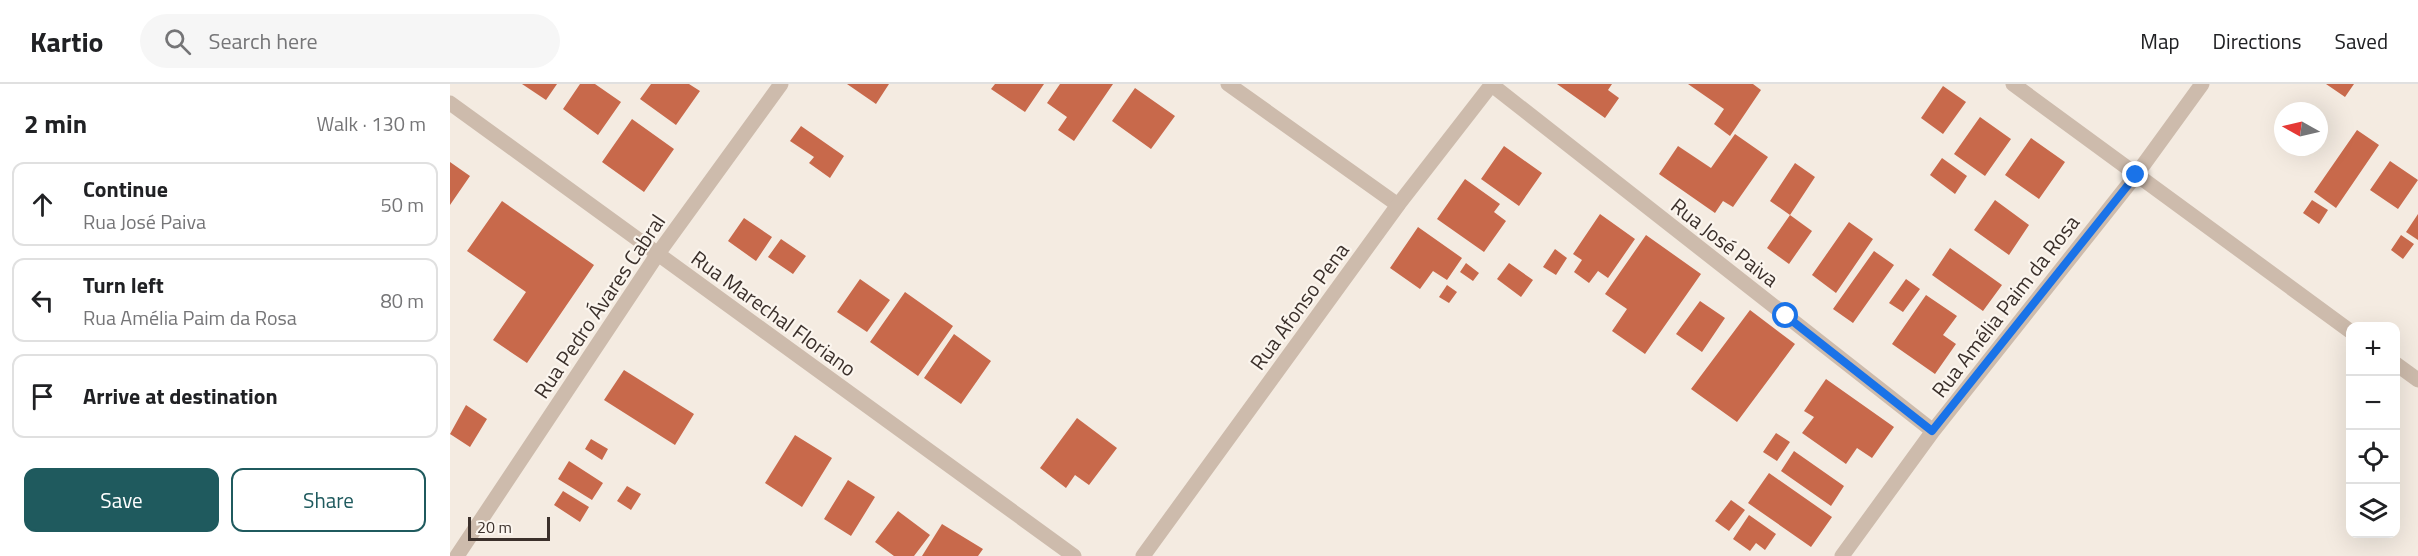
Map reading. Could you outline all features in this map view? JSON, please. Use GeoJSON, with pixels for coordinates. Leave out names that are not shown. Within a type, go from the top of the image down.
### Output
{"type":"FeatureCollection","features":[{"type":"Feature","properties":{"kind":"street","name":"Rua Pedro Ávares Cabral"},"geometry":{"type":"LineString","coordinates":[[457,556],[657,255],[781,84]]}},
{"type":"Feature","properties":{"kind":"street"},"geometry":{"type":"LineString","coordinates":[[1228,84],[1398,205]]}},
{"type":"Feature","properties":{"kind":"street"},"geometry":{"type":"LineString","coordinates":[[2013,84],[2346,328]]}},
{"type":"Feature","properties":{"kind":"street","name":"Rua Amélia Paim da Rosa"},"geometry":{"type":"LineString","coordinates":[[1842,556],[1932,431],[2136,175],[2202,84]]}},
{"type":"Feature","properties":{"kind":"street","name":"Rua Afonso Pena"},"geometry":{"type":"LineString","coordinates":[[1143,556],[1398,205],[1492,85]]}},
{"type":"Feature","properties":{"kind":"street","name":"Rua José Paiva"},"geometry":{"type":"LineString","coordinates":[[1492,85],[1932,431]]}},
{"type":"Feature","properties":{"kind":"street","name":"Rua Marechal Floriano"},"geometry":{"type":"LineString","coordinates":[[450,103],[1074,556]]}},
{"type":"Feature","properties":{"kind":"street"},"geometry":{"type":"LineString","coordinates":[[2400,367],[2418,381]]}},
{"type":"Feature","properties":{"kind":"building"},"geometry":{"type":"Polygon","coordinates":[[[522,84],[557,84],[546,100],[522,84]]]}},
{"type":"Feature","properties":{"kind":"building"},"geometry":{"type":"Polygon","coordinates":[[[580,84],[595,84],[621,102],[598,135],[563,109],[580,84]]]}},
{"type":"Feature","properties":{"kind":"building"},"geometry":{"type":"Polygon","coordinates":[[[651,84],[689,84],[700,91],[676,125],[640,99],[651,84]]]}},
{"type":"Feature","properties":{"kind":"building"},"geometry":{"type":"Polygon","coordinates":[[[847,84],[889,84],[876,104],[847,84]]]}},
{"type":"Feature","properties":{"kind":"building"},"geometry":{"type":"Polygon","coordinates":[[[995,84],[1044,84],[1025,112],[991,89],[995,84]]]}},
{"type":"Feature","properties":{"kind":"building"},"geometry":{"type":"Polygon","coordinates":[[[1060,84],[1113,84],[1074,141],[1058,130],[1067,117],[1047,103],[1060,84]]]}},
{"type":"Feature","properties":{"kind":"building"},"geometry":{"type":"Polygon","coordinates":[[[1557,84],[1612,84],[1608,90],[1619,98],[1605,118],[1557,84]]]}},
{"type":"Feature","properties":{"kind":"building"},"geometry":{"type":"Polygon","coordinates":[[[1688,84],[1753,84],[1761,90],[1730,136],[1714,124],[1724,109],[1688,84]]]}},
{"type":"Feature","properties":{"kind":"building"},"geometry":{"type":"Polygon","coordinates":[[[2326,84],[2354,84],[2345,97],[2326,84]]]}},
{"type":"Feature","properties":{"kind":"building"},"geometry":{"type":"Polygon","coordinates":[[[1943,86],[1966,102],[1943,134],[1921,118],[1943,86]]]}},
{"type":"Feature","properties":{"kind":"building"},"geometry":{"type":"Polygon","coordinates":[[[1135,88],[1175,116],[1151,149],[1112,121],[1135,88]]]}},
{"type":"Feature","properties":{"kind":"building"},"geometry":{"type":"Polygon","coordinates":[[[1980,117],[2011,139],[1985,176],[1954,154],[1980,117]]]}},
{"type":"Feature","properties":{"kind":"building"},"geometry":{"type":"Polygon","coordinates":[[[632,119],[674,149],[644,192],[602,162],[632,119]]]}},
{"type":"Feature","properties":{"kind":"building"},"geometry":{"type":"Polygon","coordinates":[[[801,126],[844,156],[830,178],[809,163],[814,157],[790,141],[801,126]]]}},
{"type":"Feature","properties":{"kind":"building"},"geometry":{"type":"Polygon","coordinates":[[[2357,130],[2379,145],[2336,208],[2314,192],[2357,130]]]}},
{"type":"Feature","properties":{"kind":"building"},"geometry":{"type":"Polygon","coordinates":[[[1735,134],[1768,157],[1733,207],[1723,201],[1715,213],[1659,174],[1678,146],[1711,168],[1735,134]]]}},
{"type":"Feature","properties":{"kind":"building"},"geometry":{"type":"Polygon","coordinates":[[[2031,138],[2065,162],[2039,199],[2005,175],[2031,138]]]}},
{"type":"Feature","properties":{"kind":"building"},"geometry":{"type":"Polygon","coordinates":[[[1504,146],[1542,173],[1519,206],[1481,179],[1504,146]]]}},
{"type":"Feature","properties":{"kind":"building"},"geometry":{"type":"Polygon","coordinates":[[[1942,158],[1967,176],[1955,194],[1930,175],[1942,158]]]}},
{"type":"Feature","properties":{"kind":"building"},"geometry":{"type":"Polygon","coordinates":[[[2390,161],[2418,180],[2398,209],[2370,190],[2390,161]]]}},
{"type":"Feature","properties":{"kind":"building"},"geometry":{"type":"Polygon","coordinates":[[[450,162],[470,176],[450,205],[450,162]]]}},
{"type":"Feature","properties":{"kind":"building"},"geometry":{"type":"Polygon","coordinates":[[[1795,163],[1815,177],[1790,215],[1770,201],[1795,163]]]}},
{"type":"Feature","properties":{"kind":"building"},"geometry":{"type":"Polygon","coordinates":[[[1465,179],[1500,204],[1494,212],[1506,221],[1484,252],[1437,219],[1465,179]]]}},
{"type":"Feature","properties":{"kind":"building"},"geometry":{"type":"Polygon","coordinates":[[[1995,200],[2029,225],[2009,255],[1974,230],[1995,200]]]}},
{"type":"Feature","properties":{"kind":"building"},"geometry":{"type":"Polygon","coordinates":[[[2312,200],[2328,210],[2319,224],[2303,213],[2312,200]]]}},
{"type":"Feature","properties":{"kind":"building"},"geometry":{"type":"Polygon","coordinates":[[[502,201],[594,265],[527,363],[493,340],[526,292],[467,251],[502,201]]]}},
{"type":"Feature","properties":{"kind":"building"},"geometry":{"type":"Polygon","coordinates":[[[1600,214],[1635,239],[1608,278],[1598,271],[1589,283],[1574,272],[1582,260],[1573,254],[1600,214]]]}},
{"type":"Feature","properties":{"kind":"building"},"geometry":{"type":"Polygon","coordinates":[[[2418,214],[2418,240],[2406,232],[2418,214]]]}},
{"type":"Feature","properties":{"kind":"building"},"geometry":{"type":"Polygon","coordinates":[[[1790,215],[1812,231],[1789,264],[1767,248],[1790,215]]]}},
{"type":"Feature","properties":{"kind":"building"},"geometry":{"type":"Polygon","coordinates":[[[744,218],[772,237],[756,261],[728,241],[744,218]]]}},
{"type":"Feature","properties":{"kind":"building"},"geometry":{"type":"Polygon","coordinates":[[[1849,222],[1873,239],[1836,293],[1812,275],[1849,222]]]}},
{"type":"Feature","properties":{"kind":"building"},"geometry":{"type":"Polygon","coordinates":[[[1418,227],[1462,258],[1447,280],[1433,271],[1420,289],[1390,268],[1418,227]]]}},
{"type":"Feature","properties":{"kind":"building"},"geometry":{"type":"Polygon","coordinates":[[[1646,235],[1701,274],[1645,354],[1612,331],[1627,309],[1605,294],[1646,235]]]}},
{"type":"Feature","properties":{"kind":"building"},"geometry":{"type":"Polygon","coordinates":[[[2401,235],[2414,244],[2403,259],[2391,250],[2401,235]]]}},
{"type":"Feature","properties":{"kind":"building"},"geometry":{"type":"Polygon","coordinates":[[[781,239],[806,256],[793,274],[768,257],[781,239]]]}},
{"type":"Feature","properties":{"kind":"building"},"geometry":{"type":"Polygon","coordinates":[[[1950,248],[2002,285],[1983,311],[1932,275],[1950,248]]]}},
{"type":"Feature","properties":{"kind":"building"},"geometry":{"type":"Polygon","coordinates":[[[1555,249],[1567,258],[1556,275],[1543,267],[1555,249]]]}},
{"type":"Feature","properties":{"kind":"building"},"geometry":{"type":"Polygon","coordinates":[[[1874,251],[1894,265],[1853,323],[1833,309],[1874,251]]]}},
{"type":"Feature","properties":{"kind":"building"},"geometry":{"type":"Polygon","coordinates":[[[1466,263],[1479,273],[1473,281],[1460,272],[1466,263]]]}},
{"type":"Feature","properties":{"kind":"building"},"geometry":{"type":"Polygon","coordinates":[[[1509,263],[1533,280],[1521,297],[1497,279],[1509,263]]]}},
{"type":"Feature","properties":{"kind":"building"},"geometry":{"type":"Polygon","coordinates":[[[860,279],[890,300],[867,332],[837,312],[860,279]]]}},
{"type":"Feature","properties":{"kind":"building"},"geometry":{"type":"Polygon","coordinates":[[[1906,279],[1920,289],[1903,312],[1889,303],[1906,279]]]}},
{"type":"Feature","properties":{"kind":"building"},"geometry":{"type":"Polygon","coordinates":[[[1447,285],[1457,292],[1449,303],[1439,297],[1447,285]]]}},
{"type":"Feature","properties":{"kind":"building"},"geometry":{"type":"Polygon","coordinates":[[[905,292],[953,326],[918,376],[870,342],[905,292]]]}},
{"type":"Feature","properties":{"kind":"building"},"geometry":{"type":"Polygon","coordinates":[[[1926,295],[1957,316],[1943,335],[1956,344],[1935,374],[1892,344],[1926,295]]]}},
{"type":"Feature","properties":{"kind":"building"},"geometry":{"type":"Polygon","coordinates":[[[1700,301],[1725,318],[1702,352],[1676,334],[1700,301]]]}},
{"type":"Feature","properties":{"kind":"building"},"geometry":{"type":"Polygon","coordinates":[[[1750,310],[1795,344],[1737,422],[1691,389],[1750,310]]]}},
{"type":"Feature","properties":{"kind":"building"},"geometry":{"type":"Polygon","coordinates":[[[954,334],[991,361],[961,404],[924,378],[954,334]]]}},
{"type":"Feature","properties":{"kind":"building"},"geometry":{"type":"Polygon","coordinates":[[[624,370],[694,414],[675,445],[604,400],[624,370]]]}},
{"type":"Feature","properties":{"kind":"building"},"geometry":{"type":"Polygon","coordinates":[[[1826,379],[1894,427],[1872,458],[1857,448],[1846,464],[1802,433],[1814,417],[1804,411],[1826,379]]]}},
{"type":"Feature","properties":{"kind":"building"},"geometry":{"type":"Polygon","coordinates":[[[466,405],[487,419],[470,447],[450,434],[466,405]]]}},
{"type":"Feature","properties":{"kind":"building"},"geometry":{"type":"Polygon","coordinates":[[[1077,418],[1117,448],[1089,485],[1075,475],[1066,488],[1040,468],[1077,418]]]}},
{"type":"Feature","properties":{"kind":"building"},"geometry":{"type":"Polygon","coordinates":[[[1776,433],[1790,442],[1777,461],[1763,452],[1776,433]]]}},
{"type":"Feature","properties":{"kind":"building"},"geometry":{"type":"Polygon","coordinates":[[[795,435],[832,458],[802,507],[765,483],[795,435]]]}},
{"type":"Feature","properties":{"kind":"building"},"geometry":{"type":"Polygon","coordinates":[[[591,439],[608,449],[602,460],[585,449],[591,439]]]}},
{"type":"Feature","properties":{"kind":"building"},"geometry":{"type":"Polygon","coordinates":[[[1794,451],[1844,486],[1831,506],[1781,471],[1794,451]]]}},
{"type":"Feature","properties":{"kind":"building"},"geometry":{"type":"Polygon","coordinates":[[[569,461],[603,483],[592,500],[558,479],[569,461]]]}},
{"type":"Feature","properties":{"kind":"building"},"geometry":{"type":"Polygon","coordinates":[[[1769,473],[1832,517],[1811,547],[1748,503],[1769,473]]]}},
{"type":"Feature","properties":{"kind":"building"},"geometry":{"type":"Polygon","coordinates":[[[848,480],[875,497],[851,536],[824,519],[848,480]]]}},
{"type":"Feature","properties":{"kind":"building"},"geometry":{"type":"Polygon","coordinates":[[[627,486],[641,494],[631,510],[617,501],[627,486]]]}},
{"type":"Feature","properties":{"kind":"building"},"geometry":{"type":"Polygon","coordinates":[[[563,491],[589,507],[580,522],[554,505],[563,491]]]}},
{"type":"Feature","properties":{"kind":"building"},"geometry":{"type":"Polygon","coordinates":[[[1731,500],[1745,510],[1729,531],[1715,521],[1731,500]]]}},
{"type":"Feature","properties":{"kind":"building"},"geometry":{"type":"Polygon","coordinates":[[[898,511],[930,535],[914,556],[894,556],[875,542],[898,511]]]}},
{"type":"Feature","properties":{"kind":"building"},"geometry":{"type":"Polygon","coordinates":[[[1749,515],[1776,534],[1765,550],[1756,543],[1750,551],[1733,539],[1749,515]]]}},
{"type":"Feature","properties":{"kind":"building"},"geometry":{"type":"Polygon","coordinates":[[[942,524],[983,549],[978,556],[922,556],[942,524]]]}},
{"type":"Feature","properties":{"kind":"route"},"geometry":{"type":"LineString","coordinates":[[1786,316],[1932,431],[2136,175]]}}]}
